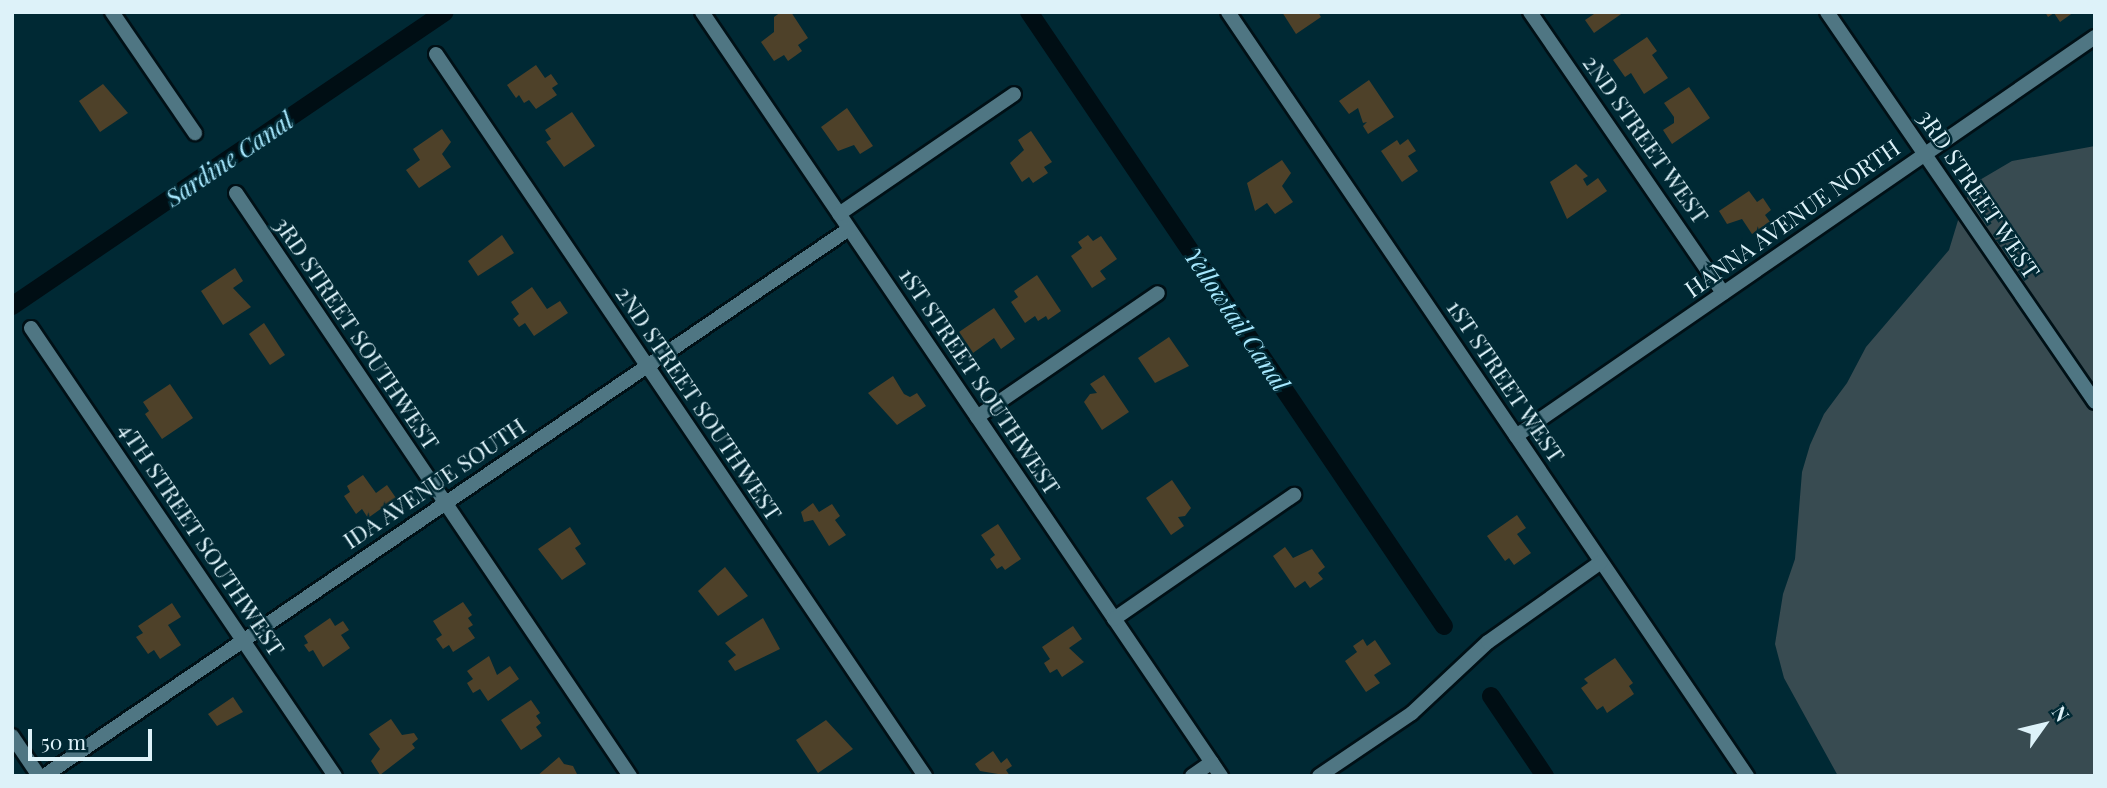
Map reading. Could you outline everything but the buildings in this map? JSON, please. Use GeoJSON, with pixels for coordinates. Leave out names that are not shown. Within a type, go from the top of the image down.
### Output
{"type":"FeatureCollection","features":[{"type":"Feature","properties":{"kind":"street"},"geometry":{"type":"LineString","coordinates":[[112,12],[195,133]]}},
{"type":"Feature","properties":{"kind":"street","name":"1ST STREET SOUTHWEST"},"geometry":{"type":"LineString","coordinates":[[703,12],[1221,776]]}},
{"type":"Feature","properties":{"kind":"street","name":"1ST STREET WEST"},"geometry":{"type":"LineString","coordinates":[[1228,12],[1747,776]]}},
{"type":"Feature","properties":{"kind":"street","name":"2ND STREET WEST"},"geometry":{"type":"LineString","coordinates":[[1530,12],[1723,293]]}},
{"type":"Feature","properties":{"kind":"street","name":"3RD STREET WEST"},"geometry":{"type":"LineString","coordinates":[[1827,12],[2095,402]]}},
{"type":"Feature","properties":{"kind":"street","name":"HANNA AVENUE NORTH"},"geometry":{"type":"LineString","coordinates":[[1516,436],[2095,37]]}},
{"type":"Feature","properties":{"kind":"street","name":"2ND STREET SOUTHWEST"},"geometry":{"type":"LineString","coordinates":[[436,54],[925,776]]}},
{"type":"Feature","properties":{"kind":"street"},"geometry":{"type":"LineString","coordinates":[[839,214],[1014,94]]}},
{"type":"Feature","properties":{"kind":"street","name":"3RD STREET SOUTHWEST"},"geometry":{"type":"LineString","coordinates":[[236,193],[630,776]]}},
{"type":"Feature","properties":{"kind":"street","name":"IDA AVENUE SOUTH"},"geometry":{"type":"LineString","coordinates":[[44,776],[849,229]]}},
{"type":"Feature","properties":{"kind":"street"},"geometry":{"type":"LineString","coordinates":[[977,417],[1158,293]]}},
{"type":"Feature","properties":{"kind":"street","name":"4TH STREET SOUTHWEST"},"geometry":{"type":"LineString","coordinates":[[31,328],[335,776]]}},
{"type":"Feature","properties":{"kind":"street"},"geometry":{"type":"LineString","coordinates":[[1114,619],[1294,495]]}},
{"type":"Feature","properties":{"kind":"street"},"geometry":{"type":"LineString","coordinates":[[1319,776],[1412,713],[1488,642],[1601,562]]}},
{"type":"Feature","properties":{"kind":"street"},"geometry":{"type":"LineString","coordinates":[[12,736],[39,776]]}},
{"type":"Feature","properties":{"kind":"street"},"geometry":{"type":"LineString","coordinates":[[1192,776],[1212,762]]}},
{"type":"Feature","properties":{"kind":"shaded area"},"geometry":{"type":"Polygon","coordinates":[[[2095,146],[2095,776],[1838,776],[1784,678],[1775,644],[1783,594],[1795,559],[1802,472],[1810,445],[1824,414],[1847,383],[1866,347],[1949,250],[1963,204],[1978,181],[2012,161],[2095,146]]]}},
{"type":"Feature","properties":{"kind":"waterway","name":"Sardine Canal"},"geometry":{"type":"LineString","coordinates":[[12,306],[445,12]]}},
{"type":"Feature","properties":{"kind":"waterway","name":"Yellowtail Canal"},"geometry":{"type":"LineString","coordinates":[[1029,12],[1444,626]]}},
{"type":"Feature","properties":{"kind":"waterway","name":"Yellowtail Canal"},"geometry":{"type":"LineString","coordinates":[[1491,696],[1545,776]]}}]}
